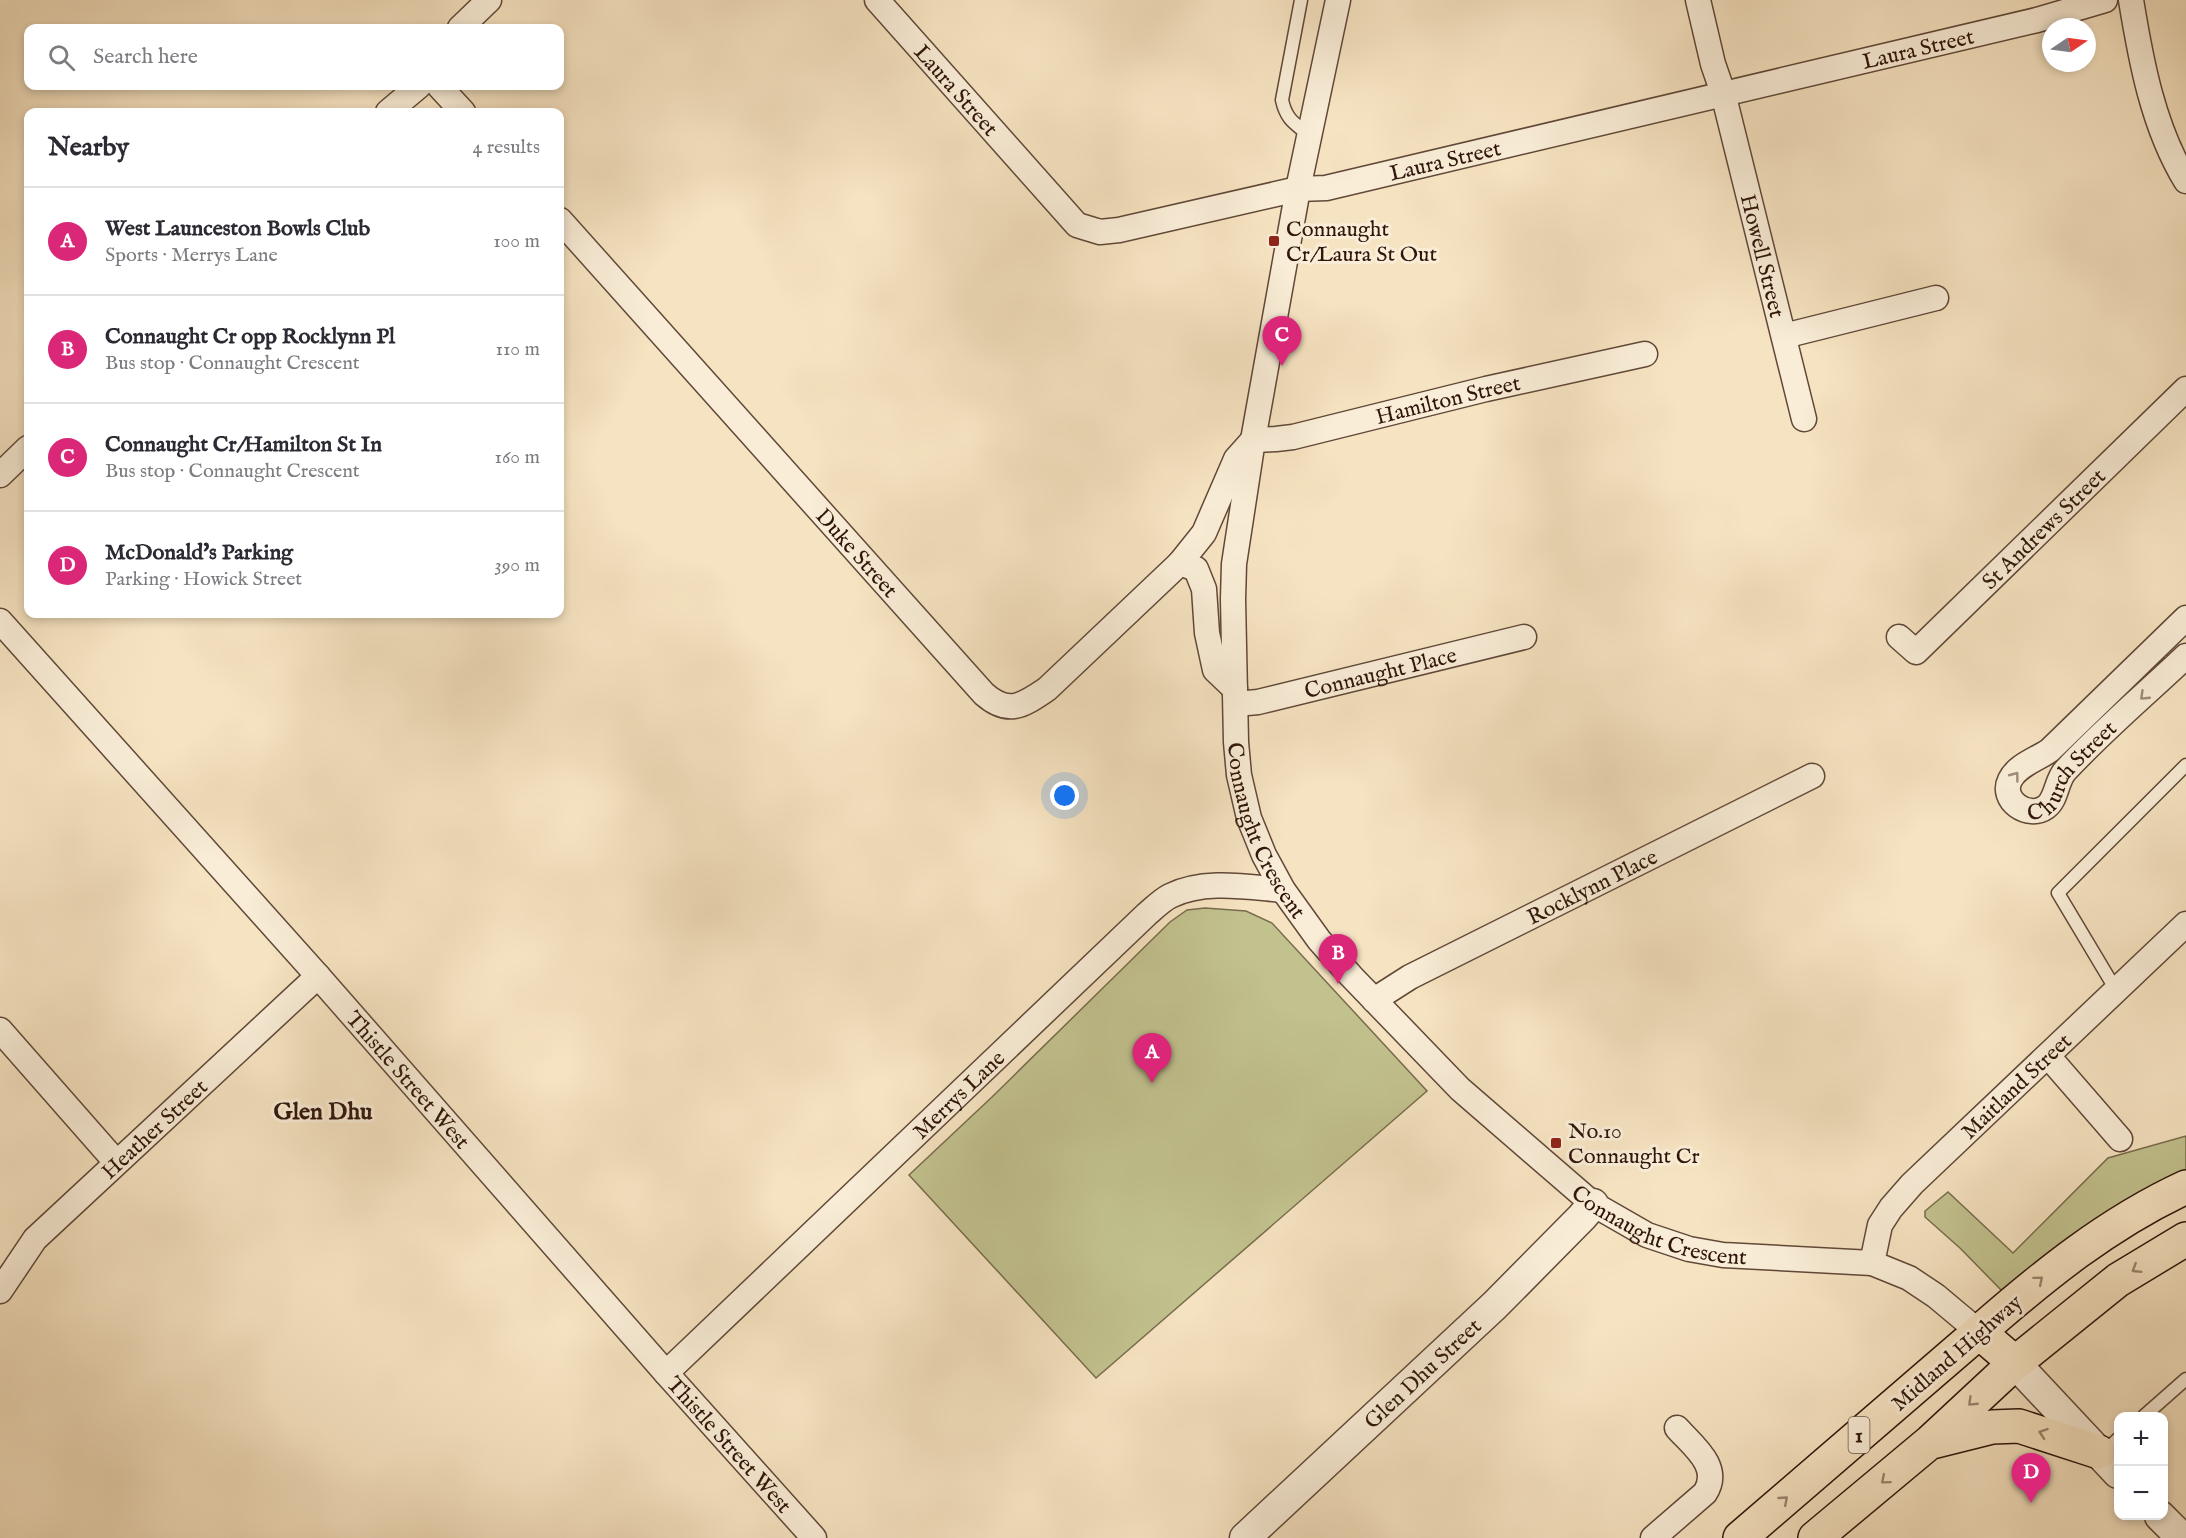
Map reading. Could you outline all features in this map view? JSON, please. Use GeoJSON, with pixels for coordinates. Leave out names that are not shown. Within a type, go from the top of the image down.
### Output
{"type":"FeatureCollection","features":[{"type":"Feature","properties":{"kind":"highway","name":"Midland Highway"},"geometry":{"type":"LineString","coordinates":[[1740,1538],[2041,1278],[2082,1247],[2147,1205],[2186,1187]]}},
{"type":"Feature","properties":{"kind":"highway","name":"Midland Highway"},"geometry":{"type":"LineString","coordinates":[[1815,1538],[1930,1442],[2015,1363],[2118,1280],[2186,1239]]}},
{"type":"Feature","properties":{"kind":"highway"},"geometry":{"type":"LineString","coordinates":[[1979,1332],[2015,1363]]}},
{"type":"Feature","properties":{"kind":"highway"},"geometry":{"type":"LineString","coordinates":[[1930,1442],[1992,1427],[2019,1426],[2109,1455]]}},
{"type":"Feature","properties":{"kind":"street"},"geometry":{"type":"LineString","coordinates":[[464,24],[489,0]]}},
{"type":"Feature","properties":{"kind":"street","name":"Laura Street"},"geometry":{"type":"LineString","coordinates":[[877,0],[1077,225],[1100,232],[1119,230],[1298,189],[1326,188],[2037,20],[2105,0]]}},
{"type":"Feature","properties":{"kind":"street","name":"Connaught Crescent"},"geometry":{"type":"LineString","coordinates":[[1338,0],[1298,189],[1253,440],[1234,564],[1236,742],[1239,775],[1249,818],[1264,855],[1283,890],[1319,940],[1374,1000],[1460,1089],[1593,1203],[1647,1235],[1689,1249],[1723,1255],[1872,1263],[1909,1278],[1979,1332]]}},
{"type":"Feature","properties":{"kind":"street","name":"Howell Street"},"geometry":{"type":"LineString","coordinates":[[1698,0],[1804,418]]}},
{"type":"Feature","properties":{"kind":"street"},"geometry":{"type":"LineString","coordinates":[[2131,0],[2141,62],[2158,121],[2186,181]]}},
{"type":"Feature","properties":{"kind":"street"},"geometry":{"type":"LineString","coordinates":[[393,108],[413,90]]}},
{"type":"Feature","properties":{"kind":"street"},"geometry":{"type":"LineString","coordinates":[[443,90],[459,108]]}},
{"type":"Feature","properties":{"kind":"street","name":"Duke Street"},"geometry":{"type":"LineString","coordinates":[[564,224],[984,694],[995,703],[1010,708],[1027,702],[1047,689],[1180,563],[1204,533],[1236,459],[1253,440]]}},
{"type":"Feature","properties":{"kind":"street"},"geometry":{"type":"LineString","coordinates":[[1784,336],[1936,298]]}},
{"type":"Feature","properties":{"kind":"street","name":"Hamilton Street"},"geometry":{"type":"LineString","coordinates":[[1253,440],[1293,437],[1486,389],[1645,354]]}},
{"type":"Feature","properties":{"kind":"street","name":"St Andrews Street"},"geometry":{"type":"LineString","coordinates":[[1899,637],[1916,652],[2186,389]]}},
{"type":"Feature","properties":{"kind":"street"},"geometry":{"type":"LineString","coordinates":[[0,475],[24,452]]}},
{"type":"Feature","properties":{"kind":"street"},"geometry":{"type":"LineString","coordinates":[[1180,563],[1196,569],[1204,589],[1208,633],[1215,670],[1236,696]]}},
{"type":"Feature","properties":{"kind":"street","name":"Church Street"},"geometry":{"type":"LineString","coordinates":[[2186,618],[2050,750],[2017,770],[2010,780],[2008,790],[2011,800],[2018,807],[2027,811],[2046,807],[2052,800],[2063,773],[2186,656]]}},
{"type":"Feature","properties":{"kind":"street","name":"Thistle Street West"},"geometry":{"type":"LineString","coordinates":[[0,621],[318,976],[814,1538]]}},
{"type":"Feature","properties":{"kind":"street","name":"Connaught Place"},"geometry":{"type":"LineString","coordinates":[[1236,696],[1258,702],[1524,637]]}},
{"type":"Feature","properties":{"kind":"street","name":"Rocklynn Place"},"geometry":{"type":"LineString","coordinates":[[1374,1000],[1410,977],[1812,776]]}},
{"type":"Feature","properties":{"kind":"street","name":"Merrys Lane"},"geometry":{"type":"LineString","coordinates":[[666,1373],[1167,897],[1185,890],[1207,886],[1283,890]]}},
{"type":"Feature","properties":{"kind":"street","name":"Maitland Street"},"geometry":{"type":"LineString","coordinates":[[1872,1263],[1880,1225],[1912,1184],[2186,924]]}},
{"type":"Feature","properties":{"kind":"street","name":"Heather Street"},"geometry":{"type":"LineString","coordinates":[[0,1291],[35,1239],[318,976]]}},
{"type":"Feature","properties":{"kind":"street"},"geometry":{"type":"LineString","coordinates":[[0,1030],[116,1162]]}},
{"type":"Feature","properties":{"kind":"street"},"geometry":{"type":"LineString","coordinates":[[2048,1056],[2120,1139]]}},
{"type":"Feature","properties":{"kind":"street","name":"Glen Dhu Street"},"geometry":{"type":"LineString","coordinates":[[1245,1538],[1487,1312],[1582,1218],[1593,1203]]}},
{"type":"Feature","properties":{"kind":"street"},"geometry":{"type":"LineString","coordinates":[[2015,1363],[2109,1455]]}},
{"type":"Feature","properties":{"kind":"street"},"geometry":{"type":"LineString","coordinates":[[1653,1538],[1705,1493],[1712,1477],[1707,1463],[1677,1428]]}},
{"type":"Feature","properties":{"kind":"street"},"geometry":{"type":"LineString","coordinates":[[2165,1520],[2182,1538]]}},
{"type":"Feature","properties":{"kind":"lane"},"geometry":{"type":"LineString","coordinates":[[1301,0],[1282,100],[1285,113],[1290,120],[1309,135]]}},
{"type":"Feature","properties":{"kind":"lane"},"geometry":{"type":"LineString","coordinates":[[2116,990],[2058,893],[2186,765]]}},
{"type":"Feature","properties":{"kind":"lane"},"geometry":{"type":"LineString","coordinates":[[2149,1412],[2186,1379]]}},
{"type":"Feature","properties":{"kind":"green space"},"geometry":{"type":"Polygon","coordinates":[[[1205,908],[1246,911],[1272,923],[1427,1091],[1096,1378],[909,1175],[1170,922],[1187,910],[1205,908]]]}},
{"type":"Feature","properties":{"kind":"green space"},"geometry":{"type":"Polygon","coordinates":[[[2186,1136],[2186,1172],[2143,1190],[2096,1219],[2002,1291],[1961,1249],[1925,1217],[1925,1211],[1948,1192],[2013,1253],[2108,1158],[2186,1136]]]}},
{"type":"Feature","properties":{"kind":"place","name":"Connaught Cr/Laura St Out"},"geometry":{"type":"Point","coordinates":[1274,241]}},
{"type":"Feature","properties":{"kind":"place","name":"Connaught Cr/Hamilton St In"},"geometry":{"type":"Point","coordinates":[1282,366]}},
{"type":"Feature","properties":{"kind":"place","name":"Connaught Cr opp Rocklynn Pl"},"geometry":{"type":"Point","coordinates":[1338,984]}},
{"type":"Feature","properties":{"kind":"place","name":"West Launceston Bowls Club"},"geometry":{"type":"Point","coordinates":[1152,1083]}},
{"type":"Feature","properties":{"kind":"place","name":"No.10 Connaught Cr"},"geometry":{"type":"Point","coordinates":[1556,1143]}},
{"type":"Feature","properties":{"kind":"place","name":"McDonald's Parking"},"geometry":{"type":"Point","coordinates":[2031,1503]}},
{"type":"Feature","properties":{"kind":"district","name":"Glen Dhu"},"geometry":{"type":"Point","coordinates":[323,1111]}}]}
